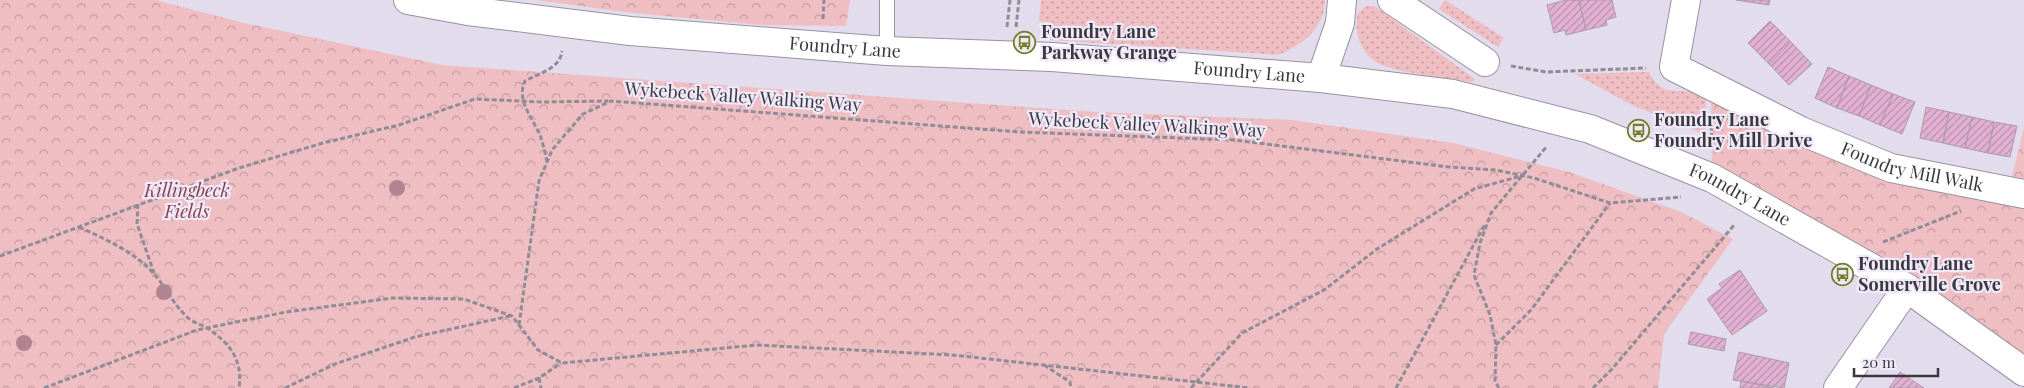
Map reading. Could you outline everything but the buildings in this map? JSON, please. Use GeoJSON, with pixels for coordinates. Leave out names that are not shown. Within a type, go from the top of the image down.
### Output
{"type":"FeatureCollection","features":[{"type":"Feature","properties":{"kind":"street","name":"Foundry Lane"},"geometry":{"type":"LineString","coordinates":[[408,0],[468,11],[567,23],[758,42],[887,51],[1052,57],[1321,78],[1453,94],[1590,129],[1712,178],[1907,288],[2024,372]]}},
{"type":"Feature","properties":{"kind":"street"},"geometry":{"type":"LineString","coordinates":[[1321,78],[1340,23],[1342,0]]}},
{"type":"Feature","properties":{"kind":"street"},"geometry":{"type":"LineString","coordinates":[[1392,0],[1485,62]]}},
{"type":"Feature","properties":{"kind":"street"},"geometry":{"type":"LineString","coordinates":[[1674,66],[1686,0]]}},
{"type":"Feature","properties":{"kind":"street","name":"Foundry Mill Walk"},"geometry":{"type":"LineString","coordinates":[[1674,66],[1801,131],[1891,168],[2024,194]]}},
{"type":"Feature","properties":{"kind":"street"},"geometry":{"type":"LineString","coordinates":[[1838,388],[1907,288]]}},
{"type":"Feature","properties":{"kind":"lane"},"geometry":{"type":"LineString","coordinates":[[887,0],[887,51]]}},
{"type":"Feature","properties":{"kind":"path"},"geometry":{"type":"LineString","coordinates":[[1006,36],[1010,0]]}},
{"type":"Feature","properties":{"kind":"path"},"geometry":{"type":"LineString","coordinates":[[547,162],[541,137],[522,101],[521,89],[525,81],[551,68],[561,59],[567,23]]}},
{"type":"Feature","properties":{"kind":"path"},"geometry":{"type":"LineString","coordinates":[[1485,62],[1546,72],[1674,66]]}},
{"type":"Feature","properties":{"kind":"path"},"geometry":{"type":"LineString","coordinates":[[1710,85],[1712,178]]}},
{"type":"Feature","properties":{"kind":"path"},"geometry":{"type":"LineString","coordinates":[[0,256],[239,168],[399,125],[475,98],[522,101],[610,101]]}},
{"type":"Feature","properties":{"kind":"path","name":"Wykebeck Valley Walking Way"},"geometry":{"type":"LineString","coordinates":[[519,325],[539,182],[547,162],[552,150],[583,114],[610,101],[1020,132],[1234,140],[1449,168],[1496,170],[1534,178],[1610,203],[1691,197]]}},
{"type":"Feature","properties":{"kind":"path"},"geometry":{"type":"LineString","coordinates":[[1396,388],[1491,213],[1566,123]]}},
{"type":"Feature","properties":{"kind":"path"},"geometry":{"type":"LineString","coordinates":[[1191,388],[1242,332],[1324,290],[1378,249],[1474,189],[1522,176]]}},
{"type":"Feature","properties":{"kind":"path"},"geometry":{"type":"LineString","coordinates":[[1593,388],[1612,369],[1754,201]]}},
{"type":"Feature","properties":{"kind":"path"},"geometry":{"type":"LineString","coordinates":[[1496,346],[1531,310],[1610,203]]}},
{"type":"Feature","properties":{"kind":"path"},"geometry":{"type":"LineString","coordinates":[[138,204],[136,224],[154,273],[171,300],[188,318],[207,328],[231,348],[241,374],[239,388]]}},
{"type":"Feature","properties":{"kind":"path"},"geometry":{"type":"LineString","coordinates":[[1849,255],[1964,210]]}},
{"type":"Feature","properties":{"kind":"path"},"geometry":{"type":"LineString","coordinates":[[1491,213],[1480,243],[1474,275],[1490,315],[1496,346],[1494,381],[1499,388]]}},
{"type":"Feature","properties":{"kind":"path"},"geometry":{"type":"LineString","coordinates":[[79,226],[119,246],[154,273]]}},
{"type":"Feature","properties":{"kind":"path"},"geometry":{"type":"LineString","coordinates":[[44,388],[207,328],[286,312],[393,298],[464,299],[512,316],[538,350],[562,363]]}},
{"type":"Feature","properties":{"kind":"path"},"geometry":{"type":"LineString","coordinates":[[285,388],[335,364],[415,338],[512,316]]}},
{"type":"Feature","properties":{"kind":"path"},"geometry":{"type":"LineString","coordinates":[[514,388],[539,378],[562,363],[757,346],[953,355],[1250,388]]}},
{"type":"Feature","properties":{"kind":"path"},"geometry":{"type":"LineString","coordinates":[[1044,365],[1070,382],[1071,388]]}},
{"type":"Feature","properties":{"kind":"path"},"geometry":{"type":"LineString","coordinates":[[539,378],[541,388]]}},
{"type":"Feature","properties":{"kind":"green space","name":"Killingbeck Fields"},"geometry":{"type":"Polygon","coordinates":[[[0,0],[156,0],[244,23],[442,65],[1096,112],[1292,120],[1453,143],[1569,172],[1681,212],[1733,239],[1664,334],[1658,388],[0,388],[0,0]]]}},
{"type":"Feature","properties":{"kind":"green space"},"geometry":{"type":"Polygon","coordinates":[[[535,0],[850,0],[846,26],[760,25],[633,13],[535,0]]]}},
{"type":"Feature","properties":{"kind":"green space"},"geometry":{"type":"Polygon","coordinates":[[[1041,0],[1325,0],[1321,19],[1310,35],[1295,47],[1278,55],[1050,40],[1052,23],[1039,21],[1041,0]]]}},
{"type":"Feature","properties":{"kind":"green space"},"geometry":{"type":"Polygon","coordinates":[[[1445,0],[1504,38],[1498,47],[1439,9],[1445,0]]]}},
{"type":"Feature","properties":{"kind":"green space"},"geometry":{"type":"Polygon","coordinates":[[[1366,6],[1374,6],[1475,79],[1472,82],[1397,70],[1386,67],[1372,59],[1363,48],[1357,27],[1358,13],[1366,6]]]}},
{"type":"Feature","properties":{"kind":"green space"},"geometry":{"type":"Polygon","coordinates":[[[1649,72],[1653,79],[1665,89],[1690,91],[1706,98],[1706,135],[1632,105],[1575,74],[1649,72]]]}},
{"type":"Feature","properties":{"kind":"green space"},"geometry":{"type":"Polygon","coordinates":[[[1711,85],[1801,131],[2008,192],[2024,128],[2024,372],[1712,178],[1711,85]]]}},
{"type":"Feature","properties":{"kind":"place","name":"Foundry Lane Parkway Grange"},"geometry":{"type":"Point","coordinates":[1025,42]}},
{"type":"Feature","properties":{"kind":"place","name":"Foundry Lane Foundry Mill Drive"},"geometry":{"type":"Point","coordinates":[1638,130]}},
{"type":"Feature","properties":{"kind":"place","name":"Foundry Lane Somerville Grove"},"geometry":{"type":"Point","coordinates":[1842,274]}}]}
